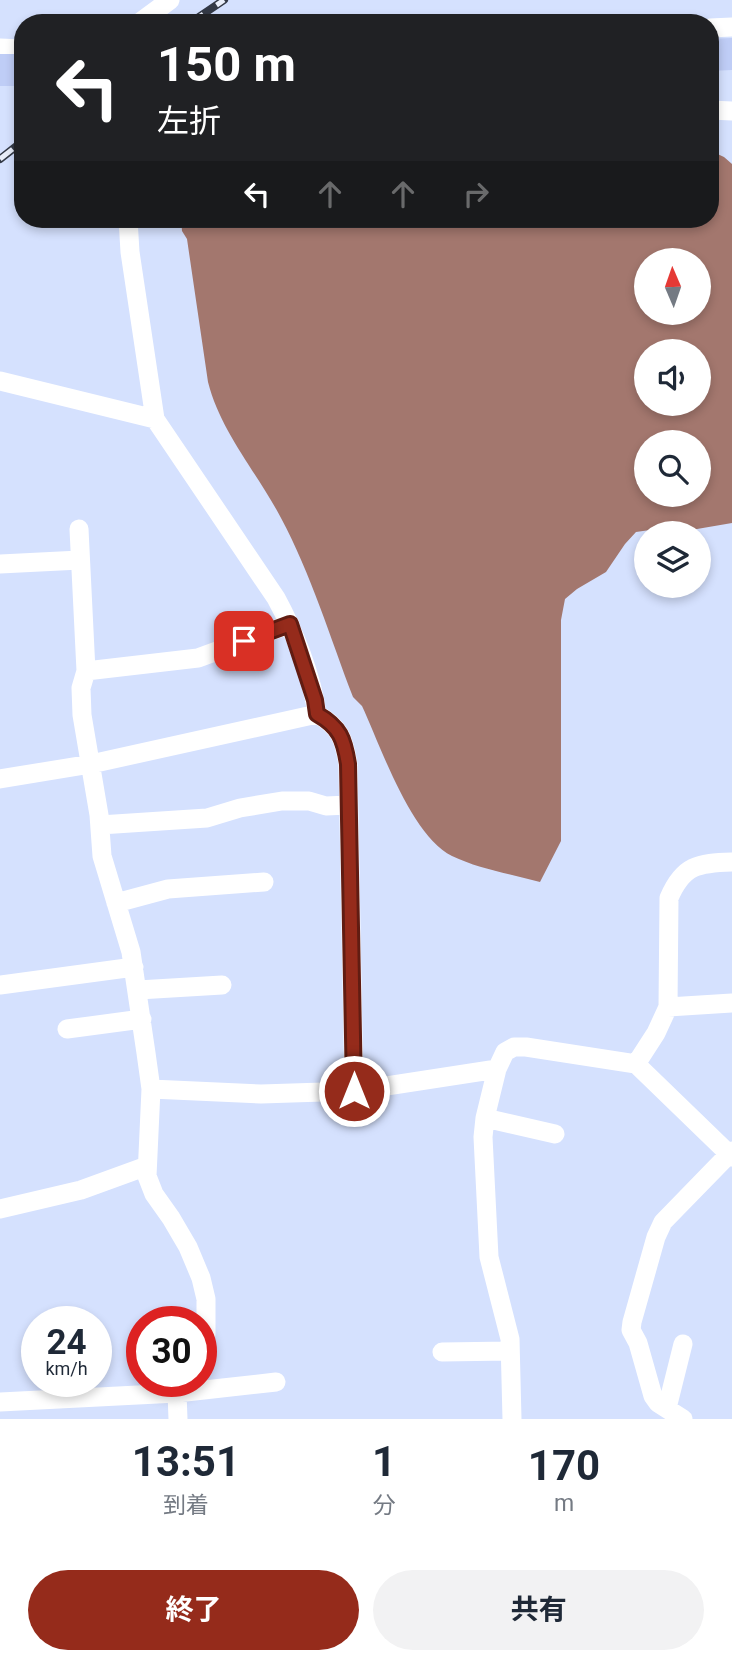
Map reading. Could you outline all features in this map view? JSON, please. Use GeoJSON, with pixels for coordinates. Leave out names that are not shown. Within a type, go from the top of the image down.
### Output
{"type":"FeatureCollection","features":[{"type":"Feature","properties":{"kind":"street"},"geometry":{"type":"LineString","coordinates":[[151,14],[170,0]]}},
{"type":"Feature","properties":{"kind":"street"},"geometry":{"type":"LineString","coordinates":[[129,228],[155,419],[258,568],[290,624],[315,700],[317,714]]}},
{"type":"Feature","properties":{"kind":"street"},"geometry":{"type":"LineString","coordinates":[[0,381],[155,419]]}},
{"type":"Feature","properties":{"kind":"street"},"geometry":{"type":"LineString","coordinates":[[79,529],[86,671],[81,688],[82,715],[103,856],[134,967],[142,1018],[150,1089],[147,1176],[154,1194],[188,1247],[201,1278],[206,1306]]}},
{"type":"Feature","properties":{"kind":"street"},"geometry":{"type":"LineString","coordinates":[[0,564],[80,560]]}},
{"type":"Feature","properties":{"kind":"street"},"geometry":{"type":"LineString","coordinates":[[86,671],[198,658],[290,624]]}},
{"type":"Feature","properties":{"kind":"street"},"geometry":{"type":"LineString","coordinates":[[0,779],[91,764],[317,714],[328,720],[340,734],[348,764],[354,1091]]}},
{"type":"Feature","properties":{"kind":"street"},"geometry":{"type":"LineString","coordinates":[[100,825],[207,818],[240,808],[282,801],[309,801],[326,806],[348,805]]}},
{"type":"Feature","properties":{"kind":"street"},"geometry":{"type":"LineString","coordinates":[[636,1064],[656,1033],[668,1007],[669,898],[676,883],[685,871],[699,865],[732,862]]}},
{"type":"Feature","properties":{"kind":"street"},"geometry":{"type":"LineString","coordinates":[[116,903],[168,888],[264,881]]}},
{"type":"Feature","properties":{"kind":"street"},"geometry":{"type":"LineString","coordinates":[[0,985],[134,967]]}},
{"type":"Feature","properties":{"kind":"street"},"geometry":{"type":"LineString","coordinates":[[138,990],[222,985]]}},
{"type":"Feature","properties":{"kind":"street"},"geometry":{"type":"LineString","coordinates":[[668,1007],[732,1003]]}},
{"type":"Feature","properties":{"kind":"street"},"geometry":{"type":"LineString","coordinates":[[66,1029],[142,1018]]}},
{"type":"Feature","properties":{"kind":"street"},"geometry":{"type":"LineString","coordinates":[[512,1419],[510,1339],[489,1257],[483,1137],[497,1069],[505,1052],[514,1047],[636,1064],[731,1154],[663,1222],[656,1237],[632,1322],[631,1330],[638,1343],[653,1396],[658,1403],[675,1414],[683,1344]]}},
{"type":"Feature","properties":{"kind":"street"},"geometry":{"type":"LineString","coordinates":[[150,1089],[261,1094],[354,1091],[497,1069]]}},
{"type":"Feature","properties":{"kind":"street"},"geometry":{"type":"LineString","coordinates":[[485,1118],[555,1133]]}},
{"type":"Feature","properties":{"kind":"street"},"geometry":{"type":"LineString","coordinates":[[0,1209],[81,1189],[147,1166]]}},
{"type":"Feature","properties":{"kind":"street"},"geometry":{"type":"LineString","coordinates":[[442,1352],[510,1351]]}},
{"type":"Feature","properties":{"kind":"street"},"geometry":{"type":"LineString","coordinates":[[217,1385],[275,1382]]}},
{"type":"Feature","properties":{"kind":"street"},"geometry":{"type":"LineString","coordinates":[[0,1402],[126,1392]]}},
{"type":"Feature","properties":{"kind":"street"},"geometry":{"type":"LineString","coordinates":[[177,1419],[180,1397]]}},
{"type":"Feature","properties":{"kind":"shaded area"},"geometry":{"type":"Polygon","coordinates":[[[719,155],[732,164],[732,523],[711,527],[711,521],[634,521],[634,534],[606,572],[565,599],[561,620],[561,841],[540,882],[484,868],[452,856],[423,830],[411,811],[362,706],[353,697],[292,539],[272,501],[240,452],[214,401],[208,382],[187,239],[182,228],[719,228],[719,155]]]}},
{"type":"Feature","properties":{"kind":"railway"},"geometry":{"type":"LineString","coordinates":[[203,14],[224,0]]}},
{"type":"Feature","properties":{"kind":"railway"},"geometry":{"type":"LineString","coordinates":[[0,159],[14,148]]}},
{"type":"Feature","properties":{"kind":"route"},"geometry":{"type":"LineString","coordinates":[[244,641],[290,624],[315,700],[317,714],[328,720],[340,734],[345,748],[348,764],[354,1091]]}}]}
